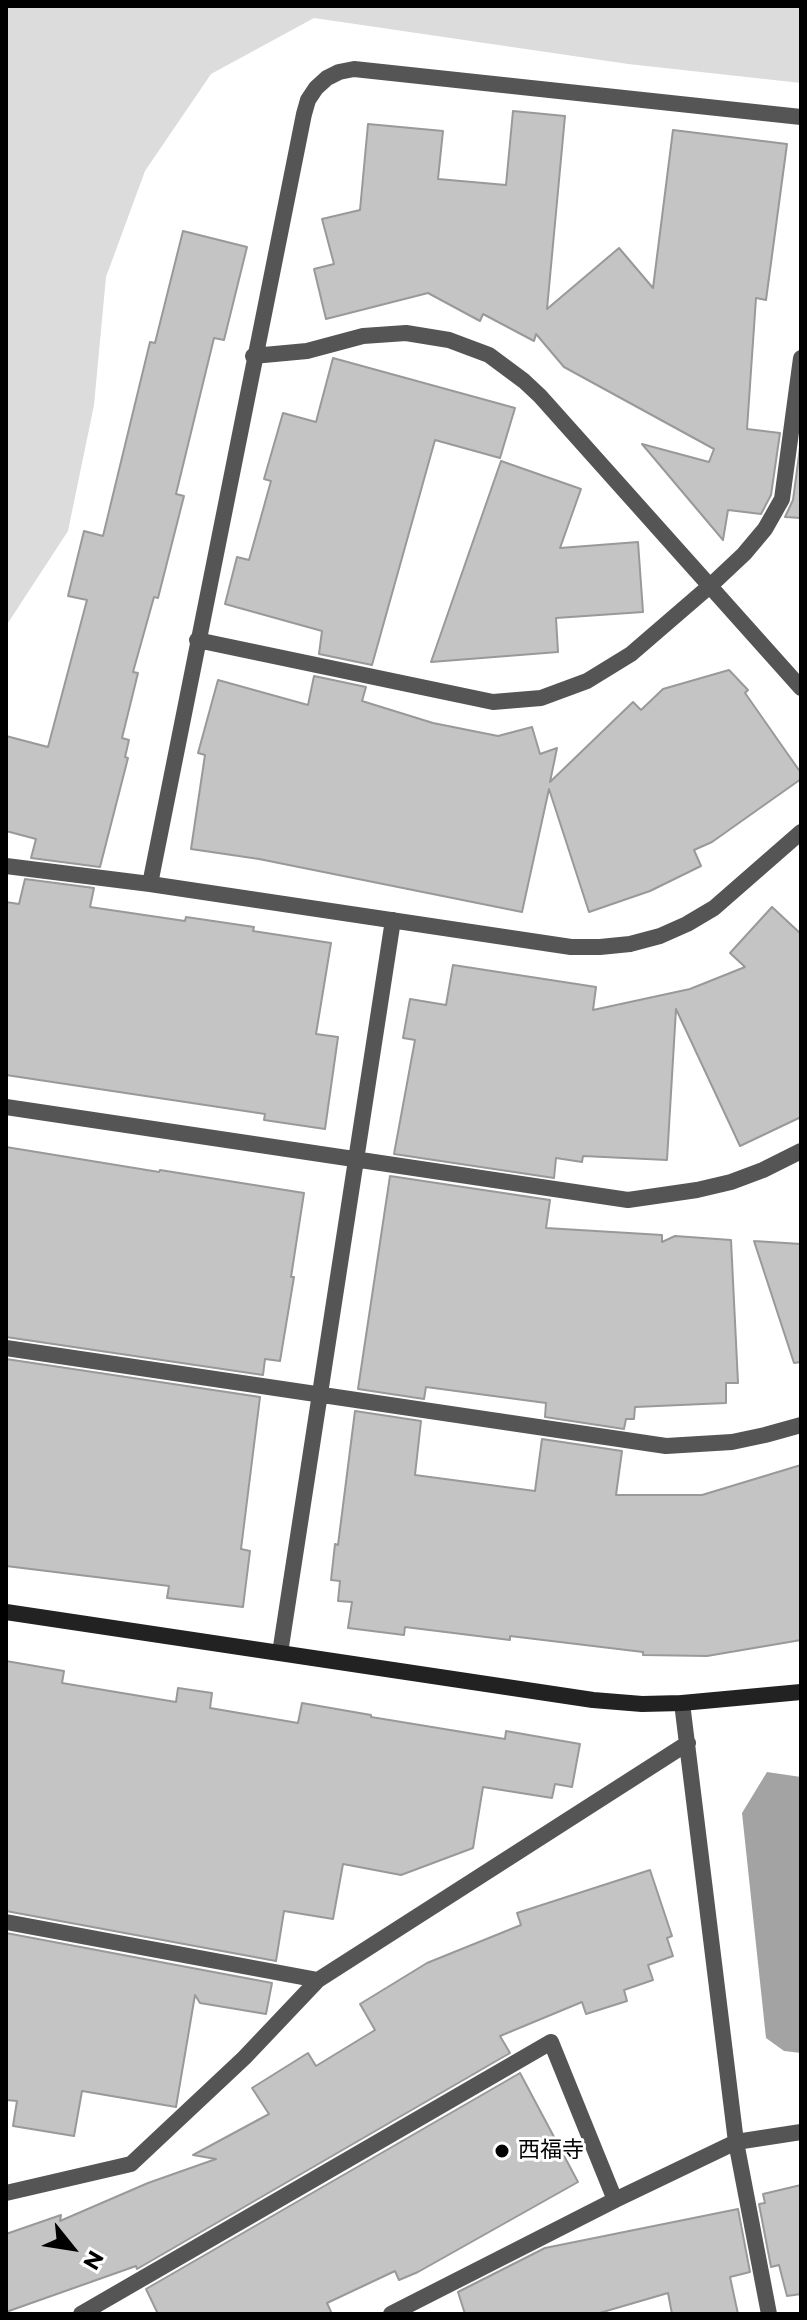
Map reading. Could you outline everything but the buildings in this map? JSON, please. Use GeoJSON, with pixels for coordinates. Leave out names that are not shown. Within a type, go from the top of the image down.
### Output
{"type":"FeatureCollection","features":[{"type":"Feature","properties":{"kind":"street"},"geometry":{"type":"LineString","coordinates":[[150,884],[253,356],[304,114],[316,88],[339,72],[354,69],[801,117]]}},
{"type":"Feature","properties":{"kind":"street"},"geometry":{"type":"LineString","coordinates":[[253,356],[307,351],[363,336],[406,333],[449,340],[489,355],[540,396],[801,688]]}},
{"type":"Feature","properties":{"kind":"street"},"geometry":{"type":"LineString","coordinates":[[197,640],[493,702],[541,698],[587,681],[631,654],[711,585],[765,529],[782,499],[801,358]]}},
{"type":"Feature","properties":{"kind":"street"},"geometry":{"type":"LineString","coordinates":[[6,866],[150,884],[571,947],[630,944],[687,924],[714,908],[801,832]]}},
{"type":"Feature","properties":{"kind":"street"},"geometry":{"type":"LineString","coordinates":[[280,1653],[393,920]]}},
{"type":"Feature","properties":{"kind":"street"},"geometry":{"type":"LineString","coordinates":[[6,1107],[628,1200],[731,1182],[801,1151]]}},
{"type":"Feature","properties":{"kind":"street"},"geometry":{"type":"LineString","coordinates":[[6,1348],[666,1446],[732,1442],[801,1425]]}},
{"type":"Feature","properties":{"kind":"street"},"geometry":{"type":"LineString","coordinates":[[6,1612],[593,1700],[682,1703],[801,1692]]}},
{"type":"Feature","properties":{"kind":"street"},"geometry":{"type":"LineString","coordinates":[[682,1703],[736,2142],[769,2314]]}},
{"type":"Feature","properties":{"kind":"street"},"geometry":{"type":"LineString","coordinates":[[6,2193],[131,2164],[244,2058],[318,1980],[688,1743]]}},
{"type":"Feature","properties":{"kind":"street"},"geometry":{"type":"LineString","coordinates":[[6,1922],[318,1980]]}},
{"type":"Feature","properties":{"kind":"street"},"geometry":{"type":"LineString","coordinates":[[81,2314],[551,2042],[615,2200]]}},
{"type":"Feature","properties":{"kind":"street"},"geometry":{"type":"LineString","coordinates":[[391,2314],[736,2142],[801,2132]]}},
{"type":"Feature","properties":{"kind":"shaded area"},"geometry":{"type":"Polygon","coordinates":[[[6,6],[801,6],[801,83],[628,64],[314,18],[211,74],[145,171],[106,277],[94,405],[68,531],[6,626],[6,6]]]}},
{"type":"Feature","properties":{"kind":"shaded area"},"geometry":{"type":"Polygon","coordinates":[[[767,1772],[801,1777],[801,2053],[784,2051],[766,2038],[742,1813],[767,1772]]]}},
{"type":"Feature","properties":{"kind":"place","name":"西福寺"},"geometry":{"type":"Point","coordinates":[502,2151]}}]}
